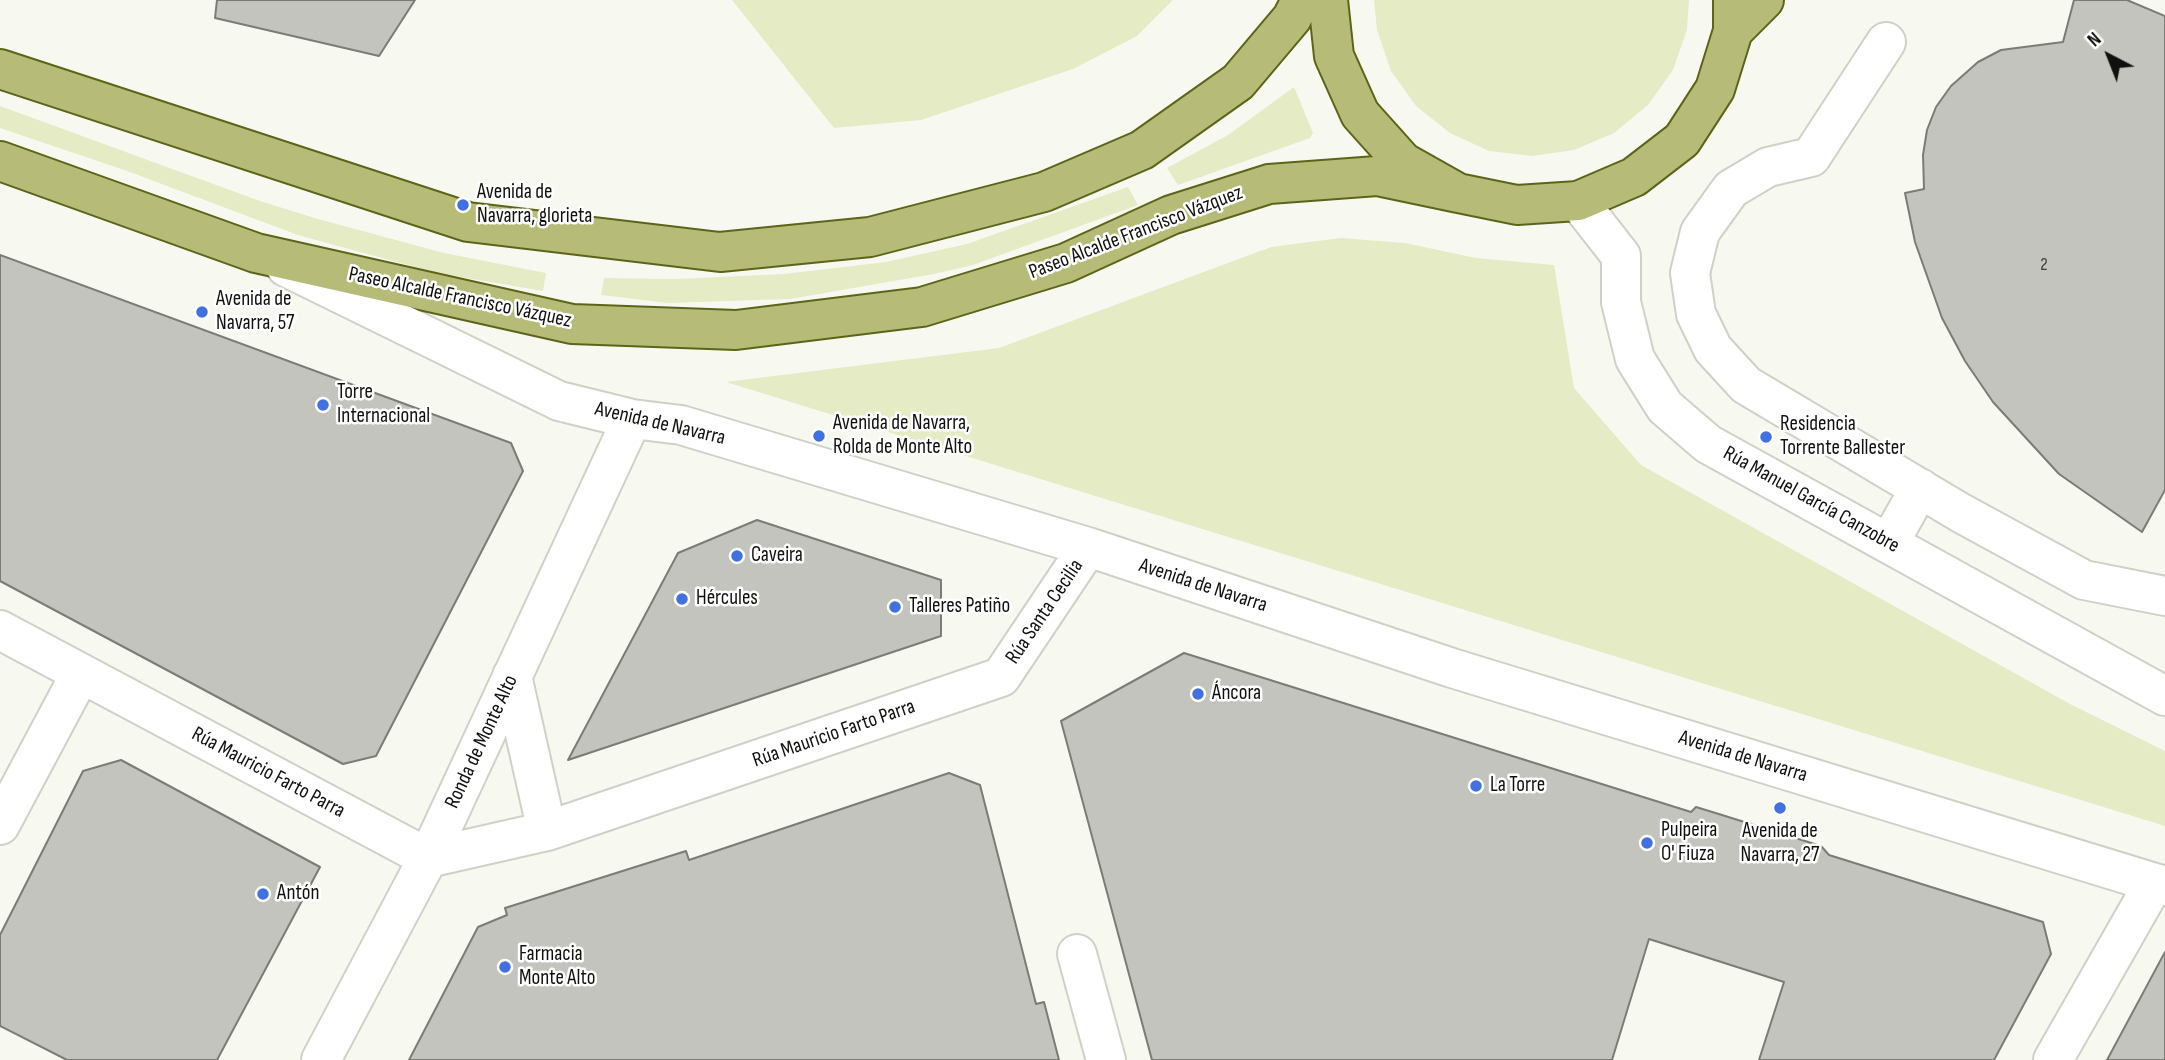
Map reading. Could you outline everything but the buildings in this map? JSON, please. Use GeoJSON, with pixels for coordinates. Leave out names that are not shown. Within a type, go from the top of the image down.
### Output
{"type":"FeatureCollection","features":[{"type":"Feature","properties":{"kind":"main road"},"geometry":{"type":"LineString","coordinates":[[0,69],[468,222],[720,252],[870,237],[1044,192],[1142,150],[1238,82],[1292,18],[1301,0]]}},
{"type":"Feature","properties":{"kind":"main road"},"geometry":{"type":"LineString","coordinates":[[1328,0],[1334,57],[1360,114],[1403,162],[1458,193]]}},
{"type":"Feature","properties":{"kind":"main road"},"geometry":{"type":"LineString","coordinates":[[1733,15],[1764,0]]}},
{"type":"Feature","properties":{"kind":"main road","name":"Paseo Alcalde Francisco Vázquez"},"geometry":{"type":"LineString","coordinates":[[0,161],[256,253],[572,324],[736,330],[922,307],[1066,263],[1171,215],[1269,184],[1377,176],[1517,205],[1578,201],[1634,177],[1682,140],[1715,89],[1733,15]]}},
{"type":"Feature","properties":{"kind":"street"},"geometry":{"type":"LineString","coordinates":[[1886,42],[1811,157],[1768,167],[1731,189],[1700,232],[1690,272],[1696,314],[1713,349],[1746,385],[1920,488],[2084,580],[2165,596]]}},
{"type":"Feature","properties":{"kind":"street","name":"Rúa Manuel García Canzobre"},"geometry":{"type":"LineString","coordinates":[[1578,201],[1621,257],[1621,302],[1635,359],[1665,407],[1708,444],[2165,696]]}},
{"type":"Feature","properties":{"kind":"street","name":"Avenida de Navarra"},"geometry":{"type":"LineString","coordinates":[[256,253],[559,401],[632,419],[681,425],[1088,547],[1452,668],[2160,884]]}},
{"type":"Feature","properties":{"kind":"street","name":"Ronda de Monte Alto"},"geometry":{"type":"LineString","coordinates":[[321,1060],[428,858],[632,419]]}},
{"type":"Feature","properties":{"kind":"street"},"geometry":{"type":"LineString","coordinates":[[1889,543],[1920,488]]}},
{"type":"Feature","properties":{"kind":"street","name":"Rúa Santa Cecilia"},"geometry":{"type":"LineString","coordinates":[[1001,677],[1088,547]]}},
{"type":"Feature","properties":{"kind":"street","name":"Rúa Mauricio Farto Parra"},"geometry":{"type":"LineString","coordinates":[[0,630],[428,858],[547,831],[1001,677]]}},
{"type":"Feature","properties":{"kind":"street"},"geometry":{"type":"LineString","coordinates":[[0,825],[81,673]]}},
{"type":"Feature","properties":{"kind":"street"},"geometry":{"type":"LineString","coordinates":[[512,676],[547,831]]}},
{"type":"Feature","properties":{"kind":"street"},"geometry":{"type":"LineString","coordinates":[[2053,1060],[2160,884]]}},
{"type":"Feature","properties":{"kind":"street"},"geometry":{"type":"LineString","coordinates":[[1077,954],[1106,1060]]}},
{"type":"Feature","properties":{"kind":"green space"},"geometry":{"type":"Polygon","coordinates":[[[732,0],[1173,0],[1137,36],[1073,69],[921,120],[834,128],[732,0]]]}},
{"type":"Feature","properties":{"kind":"green space"},"geometry":{"type":"Polygon","coordinates":[[[1374,0],[1689,0],[1687,30],[1673,70],[1648,105],[1614,133],[1574,150],[1532,156],[1489,151],[1450,133],[1416,106],[1391,71],[1377,30],[1374,0]]]}},
{"type":"Feature","properties":{"kind":"green space"},"geometry":{"type":"Polygon","coordinates":[[[1294,87],[1313,133],[1310,138],[1178,185],[1167,168],[1228,135],[1294,87]]]}},
{"type":"Feature","properties":{"kind":"green space"},"geometry":{"type":"Polygon","coordinates":[[[0,106],[260,201],[318,219],[444,253],[546,273],[543,291],[437,273],[298,235],[127,171],[0,128],[0,106]]]}},
{"type":"Feature","properties":{"kind":"green space"},"geometry":{"type":"Polygon","coordinates":[[[1128,187],[1138,205],[973,265],[934,274],[790,299],[668,303],[601,295],[604,278],[676,279],[784,274],[886,262],[967,244],[1128,187]]]}},
{"type":"Feature","properties":{"kind":"green space"},"geometry":{"type":"Polygon","coordinates":[[[1341,238],[1405,243],[1476,258],[1554,265],[1574,388],[1641,465],[2070,704],[2165,751],[2165,826],[726,382],[999,348],[1271,247],[1341,238]]]}},
{"type":"Feature","properties":{"kind":"place","name":"Avenida de Navarra, glorieta"},"geometry":{"type":"Point","coordinates":[463,205]}},
{"type":"Feature","properties":{"kind":"place","name":"Avenida de Navarra, 57"},"geometry":{"type":"Point","coordinates":[202,312]}},
{"type":"Feature","properties":{"kind":"place","name":"Torre Internacional"},"geometry":{"type":"Point","coordinates":[323,405]}},
{"type":"Feature","properties":{"kind":"place","name":"Avenida de Navarra, Rolda de Monte Alto"},"geometry":{"type":"Point","coordinates":[819,436]}},
{"type":"Feature","properties":{"kind":"place","name":"Residencia Torrente Ballester"},"geometry":{"type":"Point","coordinates":[1766,437]}},
{"type":"Feature","properties":{"kind":"place","name":"Caveira"},"geometry":{"type":"Point","coordinates":[737,556]}},
{"type":"Feature","properties":{"kind":"place","name":"Hércules"},"geometry":{"type":"Point","coordinates":[682,599]}},
{"type":"Feature","properties":{"kind":"place","name":"Talleres Patiño"},"geometry":{"type":"Point","coordinates":[895,607]}},
{"type":"Feature","properties":{"kind":"place","name":"Áncora"},"geometry":{"type":"Point","coordinates":[1198,694]}},
{"type":"Feature","properties":{"kind":"place","name":"La Torre"},"geometry":{"type":"Point","coordinates":[1476,786]}},
{"type":"Feature","properties":{"kind":"place","name":"Avenida de Navarra, 27"},"geometry":{"type":"Point","coordinates":[1780,808]}},
{"type":"Feature","properties":{"kind":"place","name":"Pulpeira O' Fiuza"},"geometry":{"type":"Point","coordinates":[1647,843]}},
{"type":"Feature","properties":{"kind":"place","name":"Antón"},"geometry":{"type":"Point","coordinates":[263,894]}},
{"type":"Feature","properties":{"kind":"place","name":"Farmacia Monte Alto"},"geometry":{"type":"Point","coordinates":[505,967]}}]}
